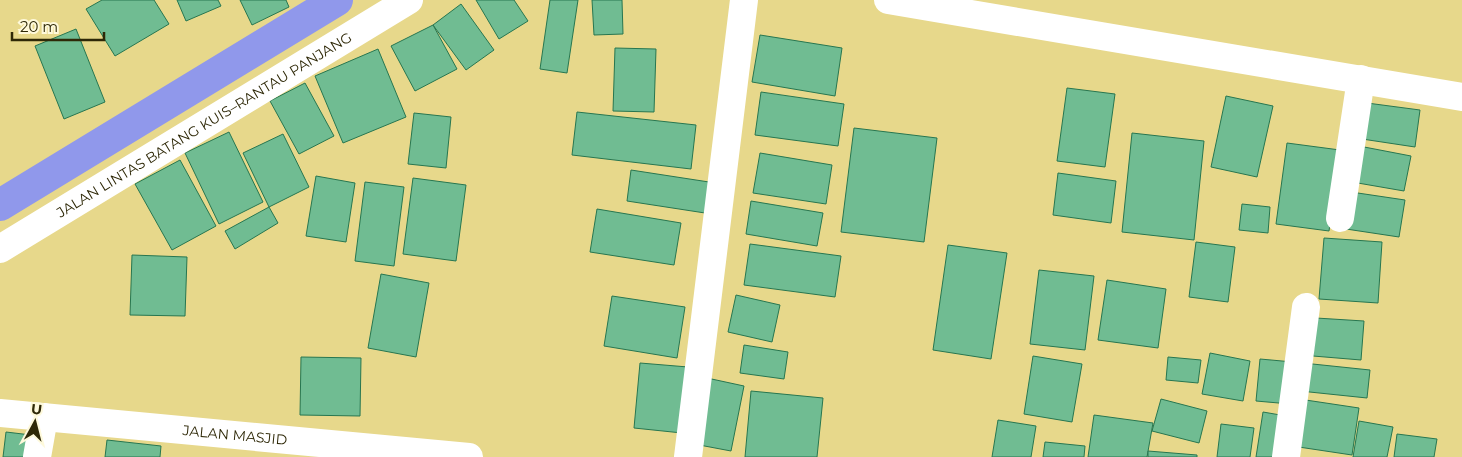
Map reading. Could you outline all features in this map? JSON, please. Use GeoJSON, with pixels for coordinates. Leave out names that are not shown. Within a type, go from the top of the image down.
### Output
{"type":"FeatureCollection","features":[{"type":"Feature","properties":{"kind":"street","name":"JALAN LINTAS BATANG KUIS–RANTAU PANJANG"},"geometry":{"type":"LineString","coordinates":[[0,250],[409,0]]}},
{"type":"Feature","properties":{"kind":"street"},"geometry":{"type":"LineString","coordinates":[[688,457],[744,0]]}},
{"type":"Feature","properties":{"kind":"street"},"geometry":{"type":"LineString","coordinates":[[888,0],[1462,97]]}},
{"type":"Feature","properties":{"kind":"street"},"geometry":{"type":"LineString","coordinates":[[1340,218],[1361,79]]}},
{"type":"Feature","properties":{"kind":"street"},"geometry":{"type":"LineString","coordinates":[[1286,457],[1306,307]]}},
{"type":"Feature","properties":{"kind":"street","name":"JALAN MASJID"},"geometry":{"type":"LineString","coordinates":[[0,413],[469,457]]}},
{"type":"Feature","properties":{"kind":"street"},"geometry":{"type":"LineString","coordinates":[[37,457],[44,417]]}},
{"type":"Feature","properties":{"kind":"building"},"geometry":{"type":"Polygon","coordinates":[[[102,0],[154,0],[169,24],[115,56],[86,9],[102,0]]]}},
{"type":"Feature","properties":{"kind":"building"},"geometry":{"type":"Polygon","coordinates":[[[177,0],[218,0],[221,6],[186,21],[177,0]]]}},
{"type":"Feature","properties":{"kind":"building"},"geometry":{"type":"Polygon","coordinates":[[[240,0],[286,0],[289,7],[252,25],[240,0]]]}},
{"type":"Feature","properties":{"kind":"building"},"geometry":{"type":"Polygon","coordinates":[[[476,0],[514,0],[528,21],[499,39],[476,0]]]}},
{"type":"Feature","properties":{"kind":"building"},"geometry":{"type":"Polygon","coordinates":[[[550,0],[578,0],[567,73],[540,69],[550,0]]]}},
{"type":"Feature","properties":{"kind":"building"},"geometry":{"type":"Polygon","coordinates":[[[592,0],[622,0],[623,34],[594,35],[592,0]]]}},
{"type":"Feature","properties":{"kind":"building"},"geometry":{"type":"Polygon","coordinates":[[[461,4],[494,50],[466,70],[433,25],[461,4]]]}},
{"type":"Feature","properties":{"kind":"building"},"geometry":{"type":"Polygon","coordinates":[[[433,25],[457,69],[415,91],[391,46],[433,25]]]}},
{"type":"Feature","properties":{"kind":"building"},"geometry":{"type":"Polygon","coordinates":[[[76,29],[105,102],[64,119],[35,46],[76,29]]]}},
{"type":"Feature","properties":{"kind":"building"},"geometry":{"type":"Polygon","coordinates":[[[760,35],[842,48],[835,96],[752,82],[760,35]]]}},
{"type":"Feature","properties":{"kind":"building"},"geometry":{"type":"Polygon","coordinates":[[[615,48],[656,49],[654,112],[613,111],[615,48]]]}},
{"type":"Feature","properties":{"kind":"building"},"geometry":{"type":"Polygon","coordinates":[[[378,49],[406,117],[343,143],[315,76],[378,49]]]}},
{"type":"Feature","properties":{"kind":"building"},"geometry":{"type":"Polygon","coordinates":[[[305,83],[334,136],[299,154],[270,101],[305,83]]]}},
{"type":"Feature","properties":{"kind":"building"},"geometry":{"type":"Polygon","coordinates":[[[1067,88],[1115,94],[1105,167],[1057,161],[1067,88]]]}},
{"type":"Feature","properties":{"kind":"building"},"geometry":{"type":"Polygon","coordinates":[[[761,92],[844,104],[838,146],[755,135],[761,92]]]}},
{"type":"Feature","properties":{"kind":"building"},"geometry":{"type":"Polygon","coordinates":[[[1226,96],[1273,106],[1257,177],[1211,167],[1226,96]]]}},
{"type":"Feature","properties":{"kind":"building"},"geometry":{"type":"Polygon","coordinates":[[[1367,103],[1420,110],[1415,147],[1362,139],[1367,103]]]}},
{"type":"Feature","properties":{"kind":"building"},"geometry":{"type":"Polygon","coordinates":[[[577,112],[696,125],[691,169],[572,155],[577,112]]]}},
{"type":"Feature","properties":{"kind":"building"},"geometry":{"type":"Polygon","coordinates":[[[414,113],[451,117],[446,168],[408,164],[414,113]]]}},
{"type":"Feature","properties":{"kind":"building"},"geometry":{"type":"Polygon","coordinates":[[[854,128],[937,138],[924,242],[841,232],[854,128]]]}},
{"type":"Feature","properties":{"kind":"building"},"geometry":{"type":"Polygon","coordinates":[[[229,132],[263,202],[219,224],[185,153],[229,132]]]}},
{"type":"Feature","properties":{"kind":"building"},"geometry":{"type":"Polygon","coordinates":[[[1132,133],[1204,141],[1194,240],[1122,232],[1132,133]]]}},
{"type":"Feature","properties":{"kind":"building"},"geometry":{"type":"Polygon","coordinates":[[[283,134],[309,187],[269,207],[243,153],[283,134]]]}},
{"type":"Feature","properties":{"kind":"building"},"geometry":{"type":"Polygon","coordinates":[[[1287,143],[1340,150],[1329,231],[1276,224],[1287,143]]]}},
{"type":"Feature","properties":{"kind":"building"},"geometry":{"type":"Polygon","coordinates":[[[1359,146],[1411,156],[1404,191],[1352,182],[1359,146]]]}},
{"type":"Feature","properties":{"kind":"building"},"geometry":{"type":"Polygon","coordinates":[[[760,153],[832,165],[826,204],[753,193],[760,153]]]}},
{"type":"Feature","properties":{"kind":"building"},"geometry":{"type":"Polygon","coordinates":[[[180,160],[216,226],[172,250],[135,184],[180,160]]]}},
{"type":"Feature","properties":{"kind":"building"},"geometry":{"type":"Polygon","coordinates":[[[631,170],[709,182],[705,213],[627,201],[631,170]]]}},
{"type":"Feature","properties":{"kind":"building"},"geometry":{"type":"Polygon","coordinates":[[[1058,173],[1116,181],[1111,223],[1053,215],[1058,173]]]}},
{"type":"Feature","properties":{"kind":"building"},"geometry":{"type":"Polygon","coordinates":[[[316,176],[355,183],[346,242],[306,236],[316,176]]]}},
{"type":"Feature","properties":{"kind":"building"},"geometry":{"type":"Polygon","coordinates":[[[413,178],[466,185],[456,261],[403,254],[413,178]]]}},
{"type":"Feature","properties":{"kind":"building"},"geometry":{"type":"Polygon","coordinates":[[[365,182],[404,187],[394,266],[355,261],[365,182]]]}},
{"type":"Feature","properties":{"kind":"building"},"geometry":{"type":"Polygon","coordinates":[[[1351,192],[1405,200],[1399,237],[1346,229],[1351,192]]]}},
{"type":"Feature","properties":{"kind":"building"},"geometry":{"type":"Polygon","coordinates":[[[751,201],[823,213],[817,246],[746,234],[751,201]]]}},
{"type":"Feature","properties":{"kind":"building"},"geometry":{"type":"Polygon","coordinates":[[[1242,204],[1270,207],[1268,233],[1239,230],[1242,204]]]}},
{"type":"Feature","properties":{"kind":"building"},"geometry":{"type":"Polygon","coordinates":[[[269,207],[278,223],[235,249],[225,231],[269,207]]]}},
{"type":"Feature","properties":{"kind":"building"},"geometry":{"type":"Polygon","coordinates":[[[597,209],[681,223],[674,265],[590,252],[597,209]]]}},
{"type":"Feature","properties":{"kind":"building"},"geometry":{"type":"Polygon","coordinates":[[[1324,238],[1382,242],[1378,303],[1319,299],[1324,238]]]}},
{"type":"Feature","properties":{"kind":"building"},"geometry":{"type":"Polygon","coordinates":[[[1196,242],[1235,247],[1228,302],[1189,297],[1196,242]]]}},
{"type":"Feature","properties":{"kind":"building"},"geometry":{"type":"Polygon","coordinates":[[[750,244],[841,256],[835,297],[744,285],[750,244]]]}},
{"type":"Feature","properties":{"kind":"building"},"geometry":{"type":"Polygon","coordinates":[[[948,245],[1007,253],[991,359],[933,350],[948,245]]]}},
{"type":"Feature","properties":{"kind":"building"},"geometry":{"type":"Polygon","coordinates":[[[132,255],[187,257],[185,316],[130,315],[132,255]]]}},
{"type":"Feature","properties":{"kind":"building"},"geometry":{"type":"Polygon","coordinates":[[[1039,270],[1094,276],[1085,350],[1030,344],[1039,270]]]}},
{"type":"Feature","properties":{"kind":"building"},"geometry":{"type":"Polygon","coordinates":[[[381,274],[429,283],[416,357],[368,348],[381,274]]]}},
{"type":"Feature","properties":{"kind":"building"},"geometry":{"type":"Polygon","coordinates":[[[1107,280],[1166,289],[1158,348],[1098,340],[1107,280]]]}},
{"type":"Feature","properties":{"kind":"building"},"geometry":{"type":"Polygon","coordinates":[[[736,295],[780,305],[772,342],[728,332],[736,295]]]}},
{"type":"Feature","properties":{"kind":"building"},"geometry":{"type":"Polygon","coordinates":[[[612,296],[685,307],[677,358],[604,346],[612,296]]]}},
{"type":"Feature","properties":{"kind":"building"},"geometry":{"type":"Polygon","coordinates":[[[1316,318],[1364,321],[1361,360],[1313,356],[1316,318]]]}},
{"type":"Feature","properties":{"kind":"building"},"geometry":{"type":"Polygon","coordinates":[[[744,345],[788,352],[784,379],[740,373],[744,345]]]}},
{"type":"Feature","properties":{"kind":"building"},"geometry":{"type":"Polygon","coordinates":[[[1210,353],[1250,361],[1243,401],[1202,394],[1210,353]]]}},
{"type":"Feature","properties":{"kind":"building"},"geometry":{"type":"Polygon","coordinates":[[[1033,356],[1082,364],[1072,422],[1024,414],[1033,356]]]}},
{"type":"Feature","properties":{"kind":"building"},"geometry":{"type":"Polygon","coordinates":[[[301,357],[361,358],[360,416],[300,415],[301,357]]]}},
{"type":"Feature","properties":{"kind":"building"},"geometry":{"type":"Polygon","coordinates":[[[1168,357],[1201,360],[1198,383],[1166,380],[1168,357]]]}},
{"type":"Feature","properties":{"kind":"building"},"geometry":{"type":"Polygon","coordinates":[[[1260,359],[1293,362],[1290,404],[1256,401],[1260,359]]]}},
{"type":"Feature","properties":{"kind":"building"},"geometry":{"type":"Polygon","coordinates":[[[640,363],[688,367],[682,433],[634,428],[640,363]]]}},
{"type":"Feature","properties":{"kind":"building"},"geometry":{"type":"Polygon","coordinates":[[[1303,363],[1370,370],[1367,398],[1300,391],[1303,363]]]}},
{"type":"Feature","properties":{"kind":"building"},"geometry":{"type":"Polygon","coordinates":[[[707,378],[744,386],[731,451],[694,444],[707,378]]]}},
{"type":"Feature","properties":{"kind":"building"},"geometry":{"type":"Polygon","coordinates":[[[751,391],[823,398],[817,457],[745,457],[751,391]]]}},
{"type":"Feature","properties":{"kind":"building"},"geometry":{"type":"Polygon","coordinates":[[[1161,399],[1207,411],[1199,443],[1152,431],[1161,399]]]}},
{"type":"Feature","properties":{"kind":"building"},"geometry":{"type":"Polygon","coordinates":[[[1299,399],[1359,408],[1352,455],[1292,446],[1299,399]]]}},
{"type":"Feature","properties":{"kind":"building"},"geometry":{"type":"Polygon","coordinates":[[[1263,412],[1286,416],[1280,457],[1256,457],[1263,412]]]}},
{"type":"Feature","properties":{"kind":"building"},"geometry":{"type":"Polygon","coordinates":[[[1094,415],[1153,423],[1147,457],[1088,457],[1094,415]]]}},
{"type":"Feature","properties":{"kind":"building"},"geometry":{"type":"Polygon","coordinates":[[[998,420],[1036,426],[1031,457],[992,457],[998,420]]]}},
{"type":"Feature","properties":{"kind":"building"},"geometry":{"type":"Polygon","coordinates":[[[1359,421],[1393,427],[1387,457],[1353,457],[1359,421]]]}},
{"type":"Feature","properties":{"kind":"building"},"geometry":{"type":"Polygon","coordinates":[[[1221,424],[1254,428],[1250,457],[1217,457],[1221,424]]]}},
{"type":"Feature","properties":{"kind":"building"},"geometry":{"type":"Polygon","coordinates":[[[6,432],[31,435],[28,457],[3,457],[6,432]]]}},
{"type":"Feature","properties":{"kind":"building"},"geometry":{"type":"Polygon","coordinates":[[[1397,434],[1437,439],[1434,457],[1394,457],[1397,434]]]}},
{"type":"Feature","properties":{"kind":"building"},"geometry":{"type":"Polygon","coordinates":[[[107,440],[161,446],[160,457],[105,457],[107,440]]]}},
{"type":"Feature","properties":{"kind":"building"},"geometry":{"type":"Polygon","coordinates":[[[1045,442],[1085,446],[1084,457],[1043,457],[1045,442]]]}},
{"type":"Feature","properties":{"kind":"building"},"geometry":{"type":"Polygon","coordinates":[[[1148,451],[1197,455],[1197,457],[1148,457],[1148,451]]]}},
{"type":"Feature","properties":{"kind":"waterway"},"geometry":{"type":"LineString","coordinates":[[0,205],[337,0]]}}]}
